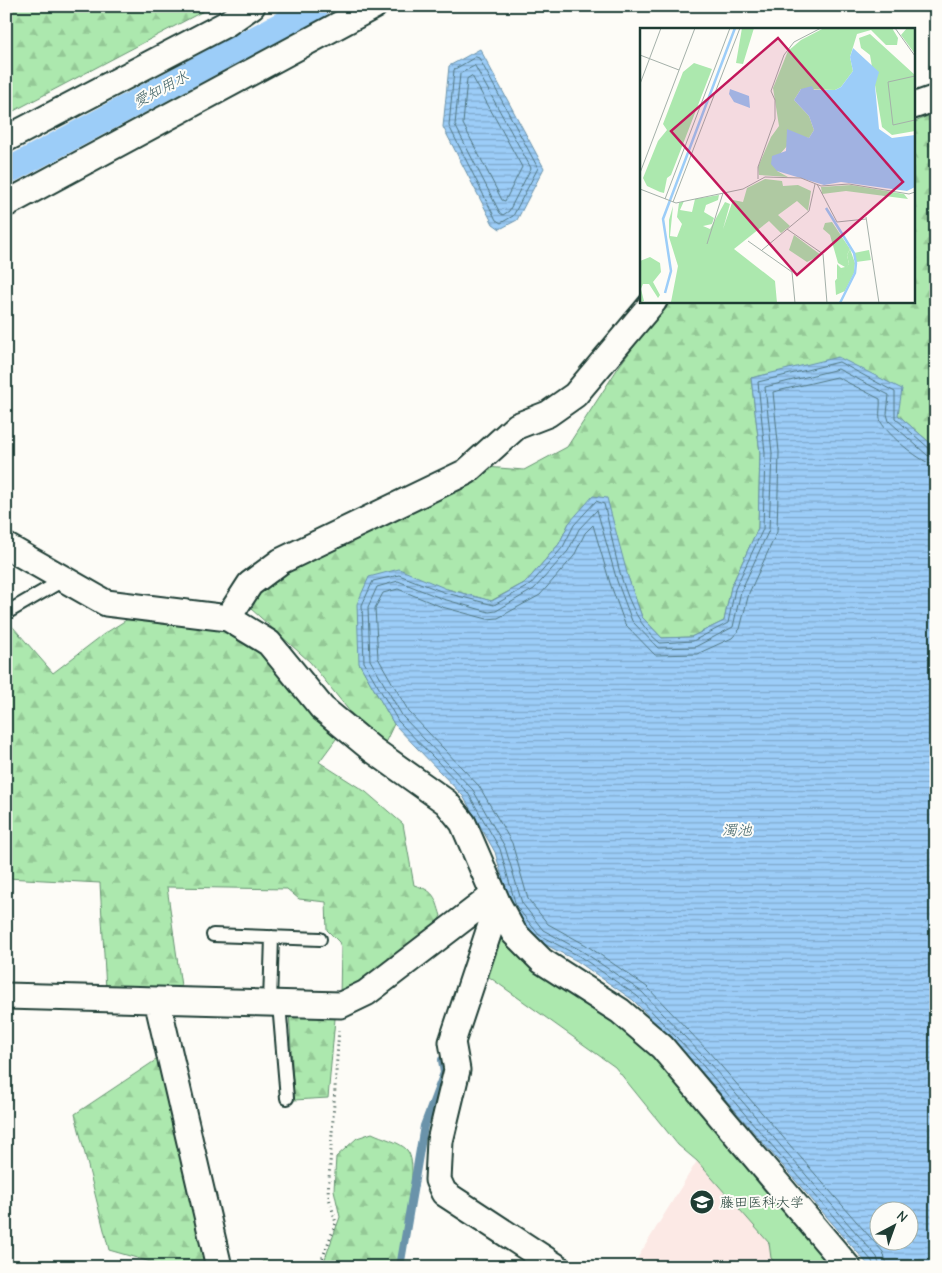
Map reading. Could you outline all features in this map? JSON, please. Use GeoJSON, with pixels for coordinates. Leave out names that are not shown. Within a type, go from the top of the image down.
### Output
{"type":"FeatureCollection","features":[{"type":"Feature","properties":{"kind":"street"},"geometry":{"type":"LineString","coordinates":[[6,139],[226,24],[252,6]]}},
{"type":"Feature","properties":{"kind":"street"},"geometry":{"type":"LineString","coordinates":[[6,204],[374,6]]}},
{"type":"Feature","properties":{"kind":"street"},"geometry":{"type":"LineString","coordinates":[[914,106],[936,98]]}},
{"type":"Feature","properties":{"kind":"street"},"geometry":{"type":"LineString","coordinates":[[228,618],[250,584],[281,561],[466,472],[517,426],[548,414],[575,395],[653,302]]}},
{"type":"Feature","properties":{"kind":"street"},"geometry":{"type":"LineString","coordinates":[[6,546],[62,580],[106,603],[228,618],[269,643],[322,708],[373,750],[446,802],[463,823],[496,899],[514,933],[542,961],[620,1011],[662,1046],[848,1267]]}},
{"type":"Feature","properties":{"kind":"street"},"geometry":{"type":"LineString","coordinates":[[6,996],[341,1005],[366,993],[496,899]]}},
{"type":"Feature","properties":{"kind":"street"},"geometry":{"type":"LineString","coordinates":[[496,899],[452,1042],[457,1070],[440,1141],[438,1180],[444,1193],[557,1267]]}},
{"type":"Feature","properties":{"kind":"street"},"geometry":{"type":"LineString","coordinates":[[157,1000],[220,1267]]}},
{"type":"Feature","properties":{"kind":"lane"},"geometry":{"type":"LineString","coordinates":[[6,613],[62,580]]}},
{"type":"Feature","properties":{"kind":"lane"},"geometry":{"type":"LineString","coordinates":[[213,935],[320,938]]}},
{"type":"Feature","properties":{"kind":"lane"},"geometry":{"type":"LineString","coordinates":[[272,937],[275,1003],[287,1098]]}},
{"type":"Feature","properties":{"kind":"path"},"geometry":{"type":"LineString","coordinates":[[319,1267],[336,1223],[328,1194],[341,1005]]}},
{"type":"Feature","properties":{"kind":"shaded area","name":"藤田医科大学"},"geometry":{"type":"Polygon","coordinates":[[[697,1161],[769,1243],[771,1258],[780,1267],[632,1267],[697,1161]]]}},
{"type":"Feature","properties":{"kind":"green space"},"geometry":{"type":"Polygon","coordinates":[[[6,6],[213,6],[6,115],[6,6]]]}},
{"type":"Feature","properties":{"kind":"green space"},"geometry":{"type":"Polygon","coordinates":[[[936,112],[936,448],[898,415],[793,369],[751,378],[760,453],[758,528],[731,587],[724,621],[691,637],[662,638],[642,617],[628,577],[569,523],[559,544],[526,582],[491,601],[447,589],[359,663],[394,724],[385,743],[351,713],[310,662],[250,608],[280,562],[473,466],[524,470],[567,447],[620,365],[667,302],[914,302],[914,123],[936,112]]]}},
{"type":"Feature","properties":{"kind":"green space"},"geometry":{"type":"Polygon","coordinates":[[[131,617],[203,623],[251,642],[339,735],[319,762],[366,792],[403,824],[414,885],[430,892],[441,916],[433,929],[340,997],[341,947],[339,942],[327,930],[326,902],[299,899],[287,889],[167,887],[182,993],[106,990],[100,883],[6,878],[6,619],[53,673],[104,634],[131,617]]]}},
{"type":"Feature","properties":{"kind":"green space"},"geometry":{"type":"Polygon","coordinates":[[[505,937],[664,1057],[839,1267],[780,1267],[771,1258],[769,1243],[697,1161],[678,1145],[615,1067],[485,974],[494,942],[505,937]]]}},
{"type":"Feature","properties":{"kind":"green space"},"geometry":{"type":"Polygon","coordinates":[[[289,1010],[326,1010],[335,1019],[328,1098],[294,1100],[289,1010]]]}},
{"type":"Feature","properties":{"kind":"green space"},"geometry":{"type":"Polygon","coordinates":[[[162,1056],[212,1267],[168,1267],[109,1250],[75,1114],[162,1056]]]}},
{"type":"Feature","properties":{"kind":"green space"},"geometry":{"type":"Polygon","coordinates":[[[372,1133],[404,1147],[411,1159],[411,1188],[398,1267],[322,1267],[340,1217],[334,1190],[336,1157],[357,1138],[372,1133]]]}},
{"type":"Feature","properties":{"kind":"green space"},"geometry":{"type":"Polygon","coordinates":[[[263,1261],[314,1263],[312,1267],[258,1267],[263,1261]]]}},
{"type":"Feature","properties":{"kind":"water"},"geometry":{"type":"Polygon","coordinates":[[[480,49],[544,168],[517,220],[500,229],[493,224],[443,127],[449,66],[480,49]]]}},
{"type":"Feature","properties":{"kind":"water","name":"濁池"},"geometry":{"type":"Polygon","coordinates":[[[838,357],[902,389],[898,415],[936,448],[936,1267],[870,1267],[694,1063],[633,1000],[577,961],[535,939],[511,908],[495,852],[463,796],[394,724],[359,663],[357,604],[369,577],[399,569],[447,589],[492,601],[526,582],[559,544],[569,523],[593,496],[607,498],[628,577],[642,617],[662,638],[691,637],[724,621],[731,587],[758,528],[760,453],[751,378],[838,357]]]}},
{"type":"Feature","properties":{"kind":"waterway","name":"愛知用水"},"geometry":{"type":"LineString","coordinates":[[6,172],[317,6]]}},
{"type":"Feature","properties":{"kind":"waterway"},"geometry":{"type":"LineString","coordinates":[[400,1267],[424,1126],[444,1073],[442,1060]]}},
{"type":"Feature","properties":{"kind":"place","name":"藤田医科大学"},"geometry":{"type":"Point","coordinates":[702,1202]}}]}
